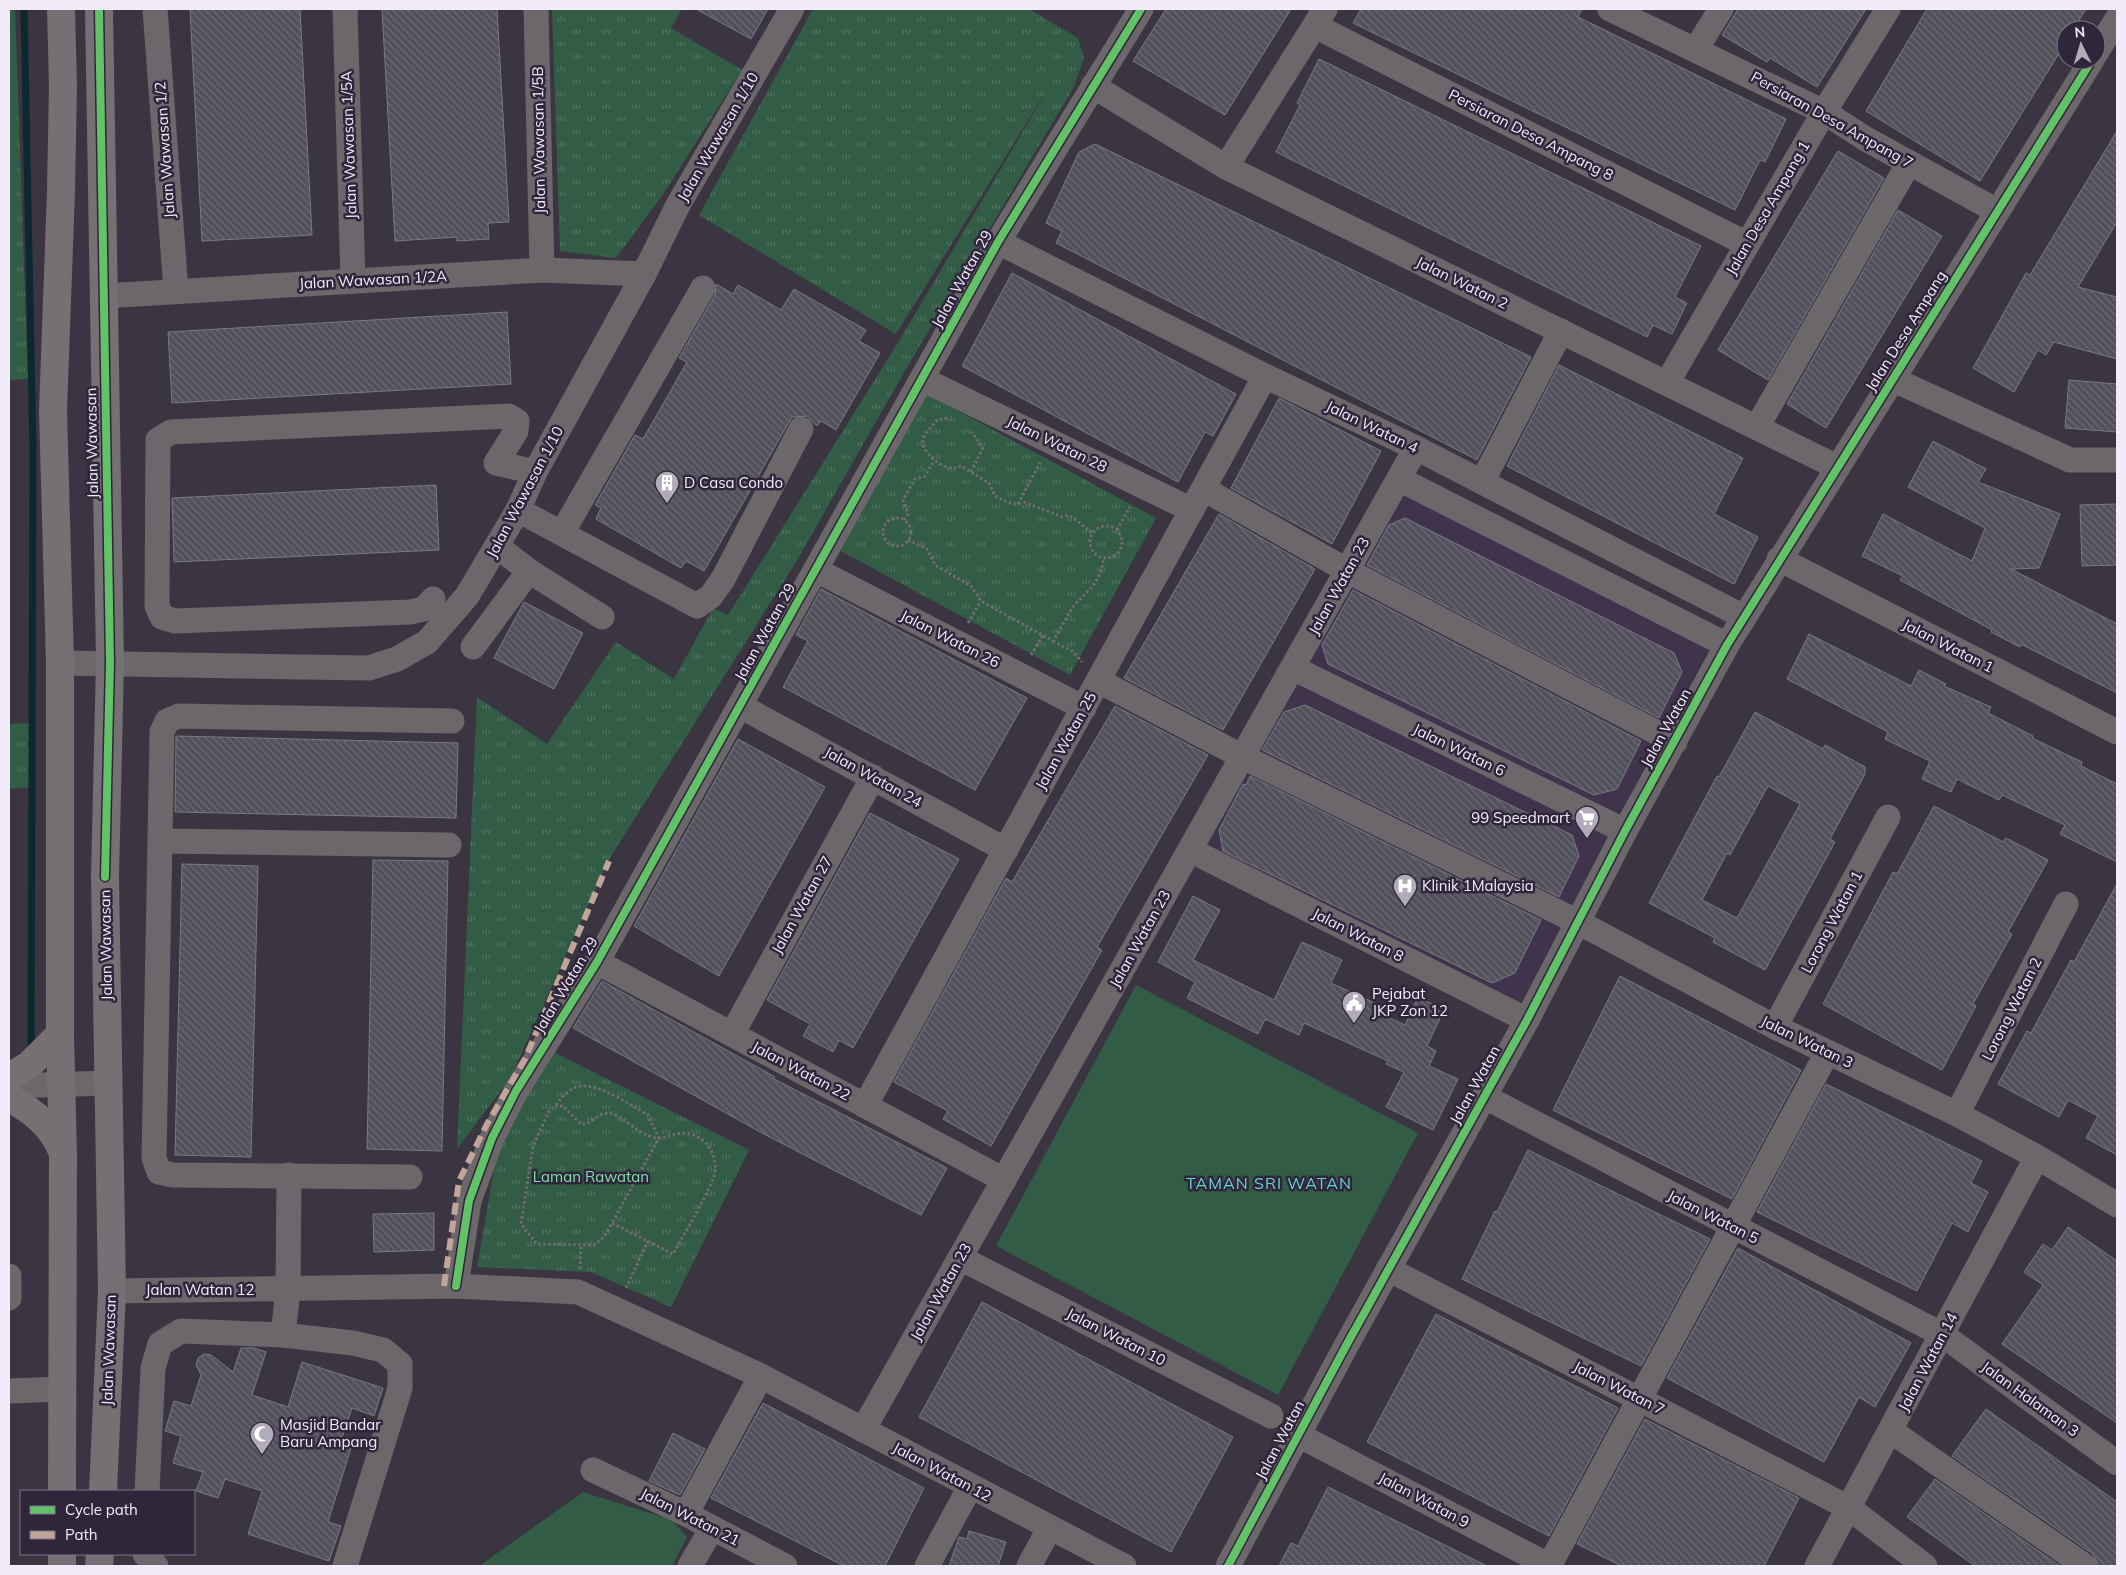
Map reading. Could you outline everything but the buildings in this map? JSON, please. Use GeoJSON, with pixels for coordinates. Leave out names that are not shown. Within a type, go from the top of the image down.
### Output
{"type":"FeatureCollection","features":[{"type":"Feature","properties":{"kind":"main road"},"geometry":{"type":"LineString","coordinates":[[61,9],[63,86],[62,191],[53,411],[60,663],[60,1034],[64,1155],[62,1490]]}},
{"type":"Feature","properties":{"kind":"main road","name":"Jalan Wawasan"},"geometry":{"type":"LineString","coordinates":[[99,9],[110,663],[105,877],[112,1291],[103,1490]]}},
{"type":"Feature","properties":{"kind":"main road"},"geometry":{"type":"LineString","coordinates":[[9,1077],[29,1065],[60,1034]]}},
{"type":"Feature","properties":{"kind":"main road"},"geometry":{"type":"LineString","coordinates":[[9,1098],[41,1118],[58,1141],[64,1155]]}},
{"type":"Feature","properties":{"kind":"street","name":"Jalan Wawasan 1/2"},"geometry":{"type":"LineString","coordinates":[[155,9],[176,291]]}},
{"type":"Feature","properties":{"kind":"street","name":"Jalan Wawasan 1/5A"},"geometry":{"type":"LineString","coordinates":[[345,9],[353,282]]}},
{"type":"Feature","properties":{"kind":"street","name":"Jalan Wawasan 1/5B"},"geometry":{"type":"LineString","coordinates":[[536,9],[542,270]]}},
{"type":"Feature","properties":{"kind":"street","name":"Jalan Wawasan 1/10"},"geometry":{"type":"LineString","coordinates":[[60,663],[368,668],[397,659],[427,642],[467,596],[518,510],[535,472],[644,274],[678,205],[792,9]]}},
{"type":"Feature","properties":{"kind":"street","name":"Jalan Watan 29"},"geometry":{"type":"LineString","coordinates":[[456,1286],[469,1201],[492,1138],[516,1091],[597,962],[998,242],[1140,9]]}},
{"type":"Feature","properties":{"kind":"street","name":"Persiaran Desa Ampang 7"},"geometry":{"type":"LineString","coordinates":[[1610,9],[1824,112],[1909,163],[1997,211]]}},
{"type":"Feature","properties":{"kind":"street"},"geometry":{"type":"LineString","coordinates":[[1696,49],[1721,9]]}},
{"type":"Feature","properties":{"kind":"street","name":"Jalan Desa Ampang 1"},"geometry":{"type":"LineString","coordinates":[[1667,383],[1824,112],[1888,9]]}},
{"type":"Feature","properties":{"kind":"street"},"geometry":{"type":"LineString","coordinates":[[1226,167],[1320,17]]}},
{"type":"Feature","properties":{"kind":"street","name":"Persiaran Desa Ampang 8"},"geometry":{"type":"LineString","coordinates":[[1320,17],[1747,244]]}},
{"type":"Feature","properties":{"kind":"street"},"geometry":{"type":"LineString","coordinates":[[2106,37],[2117,19]]}},
{"type":"Feature","properties":{"kind":"street","name":"Jalan Desa Ampang"},"geometry":{"type":"LineString","coordinates":[[1744,617],[2086,70]]}},
{"type":"Feature","properties":{"kind":"street","name":"Jalan Watan 2"},"geometry":{"type":"LineString","coordinates":[[1093,86],[1226,167],[1837,467]]}},
{"type":"Feature","properties":{"kind":"street"},"geometry":{"type":"LineString","coordinates":[[1757,427],[1909,163]]}},
{"type":"Feature","properties":{"kind":"street","name":"Jalan Watan 4"},"geometry":{"type":"LineString","coordinates":[[998,242],[1265,376],[1416,448],[1744,617]]}},
{"type":"Feature","properties":{"kind":"street","name":"Jalan Wawasan 1/2A"},"geometry":{"type":"LineString","coordinates":[[103,296],[542,270],[644,274]]}},
{"type":"Feature","properties":{"kind":"street"},"geometry":{"type":"LineString","coordinates":[[562,533],[703,288]]}},
{"type":"Feature","properties":{"kind":"street"},"geometry":{"type":"LineString","coordinates":[[1482,482],[1561,332]]}},
{"type":"Feature","properties":{"kind":"street","name":"Jalan Watan 25"},"geometry":{"type":"LineString","coordinates":[[866,1106],[1265,376]]}},
{"type":"Feature","properties":{"kind":"street"},"geometry":{"type":"LineString","coordinates":[[1892,378],[2070,460],[2117,460]]}},
{"type":"Feature","properties":{"kind":"street","name":"Jalan Watan 28"},"geometry":{"type":"LineString","coordinates":[[922,379],[1052,442],[1198,499],[1348,570],[1675,742]]}},
{"type":"Feature","properties":{"kind":"street"},"geometry":{"type":"LineString","coordinates":[[433,599],[424,609],[410,612],[174,622],[162,617],[157,606],[158,440],[171,432],[509,416],[517,421],[516,431],[496,463],[535,472]]}},
{"type":"Feature","properties":{"kind":"street"},"geometry":{"type":"LineString","coordinates":[[518,510],[697,606],[711,596],[723,579],[801,429]]}},
{"type":"Feature","properties":{"kind":"street","name":"Jalan Watan 23"},"geometry":{"type":"LineString","coordinates":[[863,1430],[1416,448]]}},
{"type":"Feature","properties":{"kind":"street"},"geometry":{"type":"LineString","coordinates":[[1400,479],[1727,646]]}},
{"type":"Feature","properties":{"kind":"street"},"geometry":{"type":"LineString","coordinates":[[497,546],[529,570],[602,617]]}},
{"type":"Feature","properties":{"kind":"street","name":"Jalan Watan 1"},"geometry":{"type":"LineString","coordinates":[[1779,559],[2117,732]]}},
{"type":"Feature","properties":{"kind":"street"},"geometry":{"type":"LineString","coordinates":[[473,647],[529,570]]}},
{"type":"Feature","properties":{"kind":"street","name":"Jalan Watan 26"},"geometry":{"type":"LineString","coordinates":[[816,570],[1084,708]]}},
{"type":"Feature","properties":{"kind":"street","name":"Jalan Watan"},"geometry":{"type":"LineString","coordinates":[[1228,1566],[1388,1269],[1485,1098],[1625,831],[1744,617]]}},
{"type":"Feature","properties":{"kind":"street","name":"Jalan Watan 6"},"geometry":{"type":"LineString","coordinates":[[1293,668],[1625,831]]}},
{"type":"Feature","properties":{"kind":"street","name":"Jalan Watan 3"},"geometry":{"type":"LineString","coordinates":[[1099,681],[1243,757],[1578,922],[1775,1027],[1957,1114],[2037,1157],[2117,1206]]}},
{"type":"Feature","properties":{"kind":"street","name":"Jalan Watan 24"},"geometry":{"type":"LineString","coordinates":[[740,706],[1006,850]]}},
{"type":"Feature","properties":{"kind":"street"},"geometry":{"type":"LineString","coordinates":[[410,1177],[173,1175],[159,1172],[154,1158],[162,732],[167,721],[180,716],[452,721]]}},
{"type":"Feature","properties":{"kind":"street","name":"Jalan Watan 27"},"geometry":{"type":"LineString","coordinates":[[732,1034],[873,777]]}},
{"type":"Feature","properties":{"kind":"street","name":"Lorong Watan 1"},"geometry":{"type":"LineString","coordinates":[[1775,1027],[1888,817]]}},
{"type":"Feature","properties":{"kind":"street"},"geometry":{"type":"LineString","coordinates":[[160,841],[449,845]]}},
{"type":"Feature","properties":{"kind":"street","name":"Jalan Watan 8"},"geometry":{"type":"LineString","coordinates":[[1190,850],[1527,1020]]}},
{"type":"Feature","properties":{"kind":"street","name":"Lorong Watan 2"},"geometry":{"type":"LineString","coordinates":[[1957,1114],[2066,904]]}},
{"type":"Feature","properties":{"kind":"street","name":"Jalan Watan 22"},"geometry":{"type":"LineString","coordinates":[[597,962],[1004,1180]]}},
{"type":"Feature","properties":{"kind":"street"},"geometry":{"type":"LineString","coordinates":[[1550,1566],[1827,1053]]}},
{"type":"Feature","properties":{"kind":"street"},"geometry":{"type":"LineString","coordinates":[[9,1086],[109,1083]]}},
{"type":"Feature","properties":{"kind":"street","name":"Jalan Watan 5"},"geometry":{"type":"LineString","coordinates":[[1485,1098],[1732,1227],[1943,1334]]}},
{"type":"Feature","properties":{"kind":"street","name":"Jalan Watan 14"},"geometry":{"type":"LineString","coordinates":[[1817,1566],[2037,1157]]}},
{"type":"Feature","properties":{"kind":"street"},"geometry":{"type":"LineString","coordinates":[[283,1335],[288,1290],[289,1175]]}},
{"type":"Feature","properties":{"kind":"street","name":"Jalan Watan 10"},"geometry":{"type":"LineString","coordinates":[[960,1258],[1271,1416]]}},
{"type":"Feature","properties":{"kind":"street","name":"Jalan Watan 7"},"geometry":{"type":"LineString","coordinates":[[1388,1269],[1849,1508],[1900,1559],[1924,1566]]}},
{"type":"Feature","properties":{"kind":"street"},"geometry":{"type":"LineString","coordinates":[[9,1276],[9,1298]]}},
{"type":"Feature","properties":{"kind":"street","name":"Jalan Watan 12"},"geometry":{"type":"LineString","coordinates":[[112,1291],[288,1290],[456,1286],[578,1292],[761,1376],[1049,1529],[1124,1566]]}},
{"type":"Feature","properties":{"kind":"street"},"geometry":{"type":"LineString","coordinates":[[147,1490],[153,1368],[160,1344],[181,1331],[283,1335],[353,1343],[383,1350],[400,1364],[400,1388],[345,1566]]}},
{"type":"Feature","properties":{"kind":"street","name":"Jalan Halaman 3"},"geometry":{"type":"LineString","coordinates":[[1943,1334],[2117,1463]]}},
{"type":"Feature","properties":{"kind":"street"},"geometry":{"type":"LineString","coordinates":[[686,1514],[761,1376]]}},
{"type":"Feature","properties":{"kind":"street"},"geometry":{"type":"LineString","coordinates":[[9,1391],[62,1389]]}},
{"type":"Feature","properties":{"kind":"street"},"geometry":{"type":"LineString","coordinates":[[1890,1431],[2085,1566]]}},
{"type":"Feature","properties":{"kind":"street","name":"Jalan Watan 9"},"geometry":{"type":"LineString","coordinates":[[1298,1434],[1550,1566]]}},
{"type":"Feature","properties":{"kind":"street","name":"Jalan Watan 21"},"geometry":{"type":"LineString","coordinates":[[594,1470],[686,1514],[785,1566]]}},
{"type":"Feature","properties":{"kind":"street"},"geometry":{"type":"LineString","coordinates":[[927,1566],[970,1487]]}},
{"type":"Feature","properties":{"kind":"street"},"geometry":{"type":"LineString","coordinates":[[690,1566],[712,1528]]}},
{"type":"Feature","properties":{"kind":"street"},"geometry":{"type":"LineString","coordinates":[[1029,1566],[1049,1529]]}},
{"type":"Feature","properties":{"kind":"street"},"geometry":{"type":"LineString","coordinates":[[145,1555],[156,1566]]}},
{"type":"Feature","properties":{"kind":"path"},"geometry":{"type":"LineString","coordinates":[[950,419],[938,420],[923,439],[923,446],[930,455],[946,466],[952,468],[961,466],[989,483],[995,496],[1017,505],[1024,502],[1038,508],[1045,508],[1061,517],[1068,515],[1082,522],[1086,529],[1092,532]]}},
{"type":"Feature","properties":{"kind":"path"},"geometry":{"type":"LineString","coordinates":[[967,429],[976,434],[983,448],[971,472]]}},
{"type":"Feature","properties":{"kind":"path"},"geometry":{"type":"LineString","coordinates":[[1017,505],[1052,442]]}},
{"type":"Feature","properties":{"kind":"path"},"geometry":{"type":"LineString","coordinates":[[904,520],[908,514],[903,500],[914,479],[924,477],[933,463]]}},
{"type":"Feature","properties":{"kind":"path"},"geometry":{"type":"LineString","coordinates":[[891,520],[904,520],[910,527],[908,540],[896,546],[888,542],[884,534],[885,526],[891,520]]}},
{"type":"Feature","properties":{"kind":"path"},"geometry":{"type":"LineString","coordinates":[[1102,526],[1112,527],[1117,530],[1122,539],[1122,544],[1117,554],[1102,558],[1093,553],[1090,548],[1092,532],[1102,526]]}},
{"type":"Feature","properties":{"kind":"path"},"geometry":{"type":"LineString","coordinates":[[908,540],[927,549],[935,565],[971,586],[981,602],[1072,651],[1099,681]]}},
{"type":"Feature","properties":{"kind":"path"},"geometry":{"type":"LineString","coordinates":[[1053,641],[1073,608],[1094,586],[1103,570],[1102,558]]}},
{"type":"Feature","properties":{"kind":"path"},"geometry":{"type":"LineString","coordinates":[[577,1086],[595,1087],[648,1115],[659,1138],[604,1237],[594,1246],[536,1244],[521,1224],[533,1146],[548,1113],[570,1090],[577,1086]]}},
{"type":"Feature","properties":{"kind":"path"},"geometry":{"type":"LineString","coordinates":[[555,1106],[563,1106],[581,1124],[585,1124],[602,1114],[614,1114],[646,1136],[659,1138],[672,1133],[683,1132],[703,1140],[713,1155],[715,1172],[673,1254],[612,1223]]}},
{"type":"Feature","properties":{"kind":"path"},"geometry":{"type":"LineString","coordinates":[[616,1309],[648,1241]]}},
{"type":"Feature","properties":{"kind":"shaded area"},"geometry":{"type":"Polygon","coordinates":[[[1403,490],[1710,646],[1518,1007],[1202,846],[1403,490]]]}},
{"type":"Feature","properties":{"kind":"green space"},"geometry":{"type":"Polygon","coordinates":[[[9,9],[15,9],[28,379],[9,380],[9,9]]]}},
{"type":"Feature","properties":{"kind":"green space"},"geometry":{"type":"Polygon","coordinates":[[[552,9],[682,9],[671,28],[742,70],[662,196],[616,258],[560,251],[552,9]]]}},
{"type":"Feature","properties":{"kind":"green space"},"geometry":{"type":"Polygon","coordinates":[[[813,9],[1029,9],[1078,38],[1084,58],[1074,87],[906,369],[796,562],[608,861],[511,1077],[457,1149],[477,697],[547,744],[616,642],[674,679],[713,608],[728,615],[899,341],[1058,72],[896,334],[699,215],[813,9]]]}},
{"type":"Feature","properties":{"kind":"green space"},"geometry":{"type":"Polygon","coordinates":[[[925,393],[1156,518],[1070,675],[839,550],[925,393]]]}},
{"type":"Feature","properties":{"kind":"green space"},"geometry":{"type":"Polygon","coordinates":[[[35,723],[31,787],[9,789],[9,724],[35,723]]]}},
{"type":"Feature","properties":{"kind":"green space"},"geometry":{"type":"Polygon","coordinates":[[[1136,985],[1418,1133],[1278,1395],[996,1246],[1136,985]]]}},
{"type":"Feature","properties":{"kind":"green space","name":"Laman Rawatan"},"geometry":{"type":"Polygon","coordinates":[[[555,1053],[749,1150],[671,1307],[591,1272],[477,1267],[495,1163],[510,1120],[555,1053]]]}},
{"type":"Feature","properties":{"kind":"green space"},"geometry":{"type":"Polygon","coordinates":[[[583,1492],[672,1520],[687,1537],[672,1566],[479,1566],[583,1492]]]}},
{"type":"Feature","properties":{"kind":"waterway"},"geometry":{"type":"LineString","coordinates":[[24,9],[33,450],[31,1046]]}},
{"type":"Feature","properties":{"kind":"marked path"},"geometry":{"type":"LineString","coordinates":[[444,1286],[459,1181],[487,1124],[525,1059],[609,861]]}},
{"type":"Feature","properties":{"kind":"cycle path"},"geometry":{"type":"LineString","coordinates":[[99,9],[110,663],[105,877]]}},
{"type":"Feature","properties":{"kind":"cycle path"},"geometry":{"type":"LineString","coordinates":[[456,1286],[469,1201],[492,1138],[516,1091],[597,962],[998,242],[1141,9]]}},
{"type":"Feature","properties":{"kind":"cycle path"},"geometry":{"type":"LineString","coordinates":[[1228,1566],[1347,1344],[1527,1020],[1625,831],[1727,645],[2086,70]]}},
{"type":"Feature","properties":{"kind":"place","name":"D Casa Condo"},"geometry":{"type":"Point","coordinates":[667,504]}},
{"type":"Feature","properties":{"kind":"place","name":"99 Speedmart"},"geometry":{"type":"Point","coordinates":[1587,839]}},
{"type":"Feature","properties":{"kind":"place","name":"Klinik 1Malaysia"},"geometry":{"type":"Point","coordinates":[1405,907]}},
{"type":"Feature","properties":{"kind":"place","name":"Pejabat JKP Zon 12"},"geometry":{"type":"Point","coordinates":[1354,1024]}},
{"type":"Feature","properties":{"kind":"place","name":"Masjid Bandar Baru Ampang"},"geometry":{"type":"Point","coordinates":[262,1455]}},
{"type":"Feature","properties":{"kind":"district","name":"TAMAN SRI WATAN"},"geometry":{"type":"Point","coordinates":[1269,1183]}}]}
